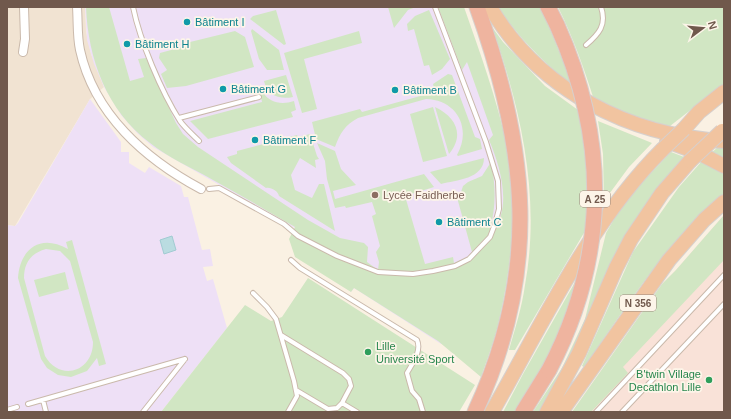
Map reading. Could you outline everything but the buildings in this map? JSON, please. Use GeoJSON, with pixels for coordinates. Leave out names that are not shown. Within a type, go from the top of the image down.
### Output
{"type":"FeatureCollection","features":[{"type":"Feature","properties":{"kind":"highway"},"geometry":{"type":"LineString","coordinates":[[475,412],[496,362],[511,310],[519,258],[521,221],[518,171],[511,121],[477,7]]}},
{"type":"Feature","properties":{"kind":"highway"},"geometry":{"type":"LineString","coordinates":[[490,7],[518,46],[548,76],[580,98],[629,122],[683,137],[723,134]]}},
{"type":"Feature","properties":{"kind":"highway","name":"A 25"},"geometry":{"type":"LineString","coordinates":[[523,412],[548,370],[569,329],[585,280],[592,241],[595,197],[594,156],[586,108],[574,66],[548,7]]}},
{"type":"Feature","properties":{"kind":"highway"},"geometry":{"type":"LineString","coordinates":[[492,412],[598,227],[638,174],[684,129],[699,112],[724,92]]}},
{"type":"Feature","properties":{"kind":"highway"},"geometry":{"type":"LineString","coordinates":[[684,129],[724,101]]}},
{"type":"Feature","properties":{"kind":"highway"},"geometry":{"type":"LineString","coordinates":[[629,122],[636,131],[693,150],[724,166]]}},
{"type":"Feature","properties":{"kind":"highway"},"geometry":{"type":"LineString","coordinates":[[547,412],[583,346],[610,281],[631,239],[662,193],[690,161],[723,134]]}},
{"type":"Feature","properties":{"kind":"highway","name":"N 356"},"geometry":{"type":"LineString","coordinates":[[561,412],[669,260],[704,220],[724,202]]}},
{"type":"Feature","properties":{"kind":"street"},"geometry":{"type":"LineString","coordinates":[[23,52],[25,39],[24,7]]}},
{"type":"Feature","properties":{"kind":"street"},"geometry":{"type":"LineString","coordinates":[[77,7],[81,51],[95,89],[111,117],[134,143],[168,170],[205,189]]}},
{"type":"Feature","properties":{"kind":"lane"},"geometry":{"type":"LineString","coordinates":[[133,7],[146,49],[179,118],[199,141]]}},
{"type":"Feature","properties":{"kind":"lane"},"geometry":{"type":"LineString","coordinates":[[205,189],[219,188],[284,224],[298,236],[337,256],[378,272],[413,274],[433,272],[455,266],[469,258],[490,237],[495,224],[499,210],[498,181],[486,142],[435,7]]}},
{"type":"Feature","properties":{"kind":"lane"},"geometry":{"type":"LineString","coordinates":[[586,45],[598,34],[604,23],[601,7]]}},
{"type":"Feature","properties":{"kind":"lane"},"geometry":{"type":"LineString","coordinates":[[179,118],[259,97]]}},
{"type":"Feature","properties":{"kind":"lane"},"geometry":{"type":"LineString","coordinates":[[291,260],[300,268],[417,340],[419,344],[416,357],[407,373],[412,391],[419,400],[423,412]]}},
{"type":"Feature","properties":{"kind":"lane"},"geometry":{"type":"LineString","coordinates":[[596,412],[724,275]]}},
{"type":"Feature","properties":{"kind":"lane"},"geometry":{"type":"LineString","coordinates":[[253,293],[268,307],[276,319],[281,334],[297,396],[288,412]]}},
{"type":"Feature","properties":{"kind":"lane"},"geometry":{"type":"LineString","coordinates":[[622,412],[724,304]]}},
{"type":"Feature","properties":{"kind":"lane"},"geometry":{"type":"LineString","coordinates":[[281,334],[343,373],[349,379],[351,386],[342,403],[337,408],[328,409],[296,390]]}},
{"type":"Feature","properties":{"kind":"lane"},"geometry":{"type":"LineString","coordinates":[[28,404],[185,359],[143,412]]}},
{"type":"Feature","properties":{"kind":"lane"},"geometry":{"type":"LineString","coordinates":[[43,400],[46,412]]}},
{"type":"Feature","properties":{"kind":"lane"},"geometry":{"type":"LineString","coordinates":[[342,403],[358,412]]}},
{"type":"Feature","properties":{"kind":"lane"},"geometry":{"type":"LineString","coordinates":[[7,410],[17,407]]}},
{"type":"Feature","properties":{"kind":"shaded area"},"geometry":{"type":"Polygon","coordinates":[[[7,7],[85,7],[86,32],[91,54],[104,87],[90,99],[15,226],[7,225],[7,7]]]}},
{"type":"Feature","properties":{"kind":"shaded area","name":"Lycée Faidherbe"},"geometry":{"type":"Polygon","coordinates":[[[85,7],[461,7],[499,121],[508,277],[500,318],[441,344],[354,288],[351,292],[312,238],[153,147],[137,133],[121,115],[104,87],[94,64],[87,40],[85,7]]]}},
{"type":"Feature","properties":{"kind":"shaded area"},"geometry":{"type":"Polygon","coordinates":[[[90,99],[121,142],[121,152],[129,152],[129,163],[145,173],[149,167],[181,186],[184,197],[188,197],[202,250],[210,249],[213,266],[203,267],[207,281],[213,279],[227,328],[161,412],[7,412],[7,225],[15,226],[18,223],[90,99]]]}},
{"type":"Feature","properties":{"kind":"shaded area"},"geometry":{"type":"Polygon","coordinates":[[[724,215],[724,412],[572,412],[662,284],[724,215]]]}},
{"type":"Feature","properties":{"kind":"green space"},"geometry":{"type":"Polygon","coordinates":[[[86,7],[109,7],[130,81],[144,77],[138,59],[146,58],[176,123],[183,134],[198,147],[308,220],[340,238],[364,243],[368,247],[367,262],[378,270],[379,262],[376,252],[380,246],[372,216],[376,214],[372,202],[346,208],[345,206],[335,208],[327,179],[325,161],[317,143],[335,151],[341,169],[356,185],[333,191],[335,199],[424,174],[434,187],[405,196],[425,264],[453,257],[454,263],[468,257],[472,252],[458,201],[463,186],[468,182],[482,176],[491,162],[495,196],[490,230],[492,231],[498,222],[502,211],[503,199],[500,174],[489,140],[493,135],[467,62],[462,70],[438,7],[464,7],[488,76],[507,147],[513,210],[508,275],[498,324],[481,377],[438,341],[354,288],[351,292],[295,257],[289,239],[295,227],[181,163],[150,143],[135,130],[122,116],[111,100],[103,82],[91,46],[86,7]]]}},
{"type":"Feature","properties":{"kind":"green space"},"geometry":{"type":"Polygon","coordinates":[[[388,7],[416,7],[408,10],[394,28],[388,7]]]}},
{"type":"Feature","properties":{"kind":"green space"},"geometry":{"type":"Polygon","coordinates":[[[498,7],[541,7],[574,88],[533,50],[506,19],[498,7]]]}},
{"type":"Feature","properties":{"kind":"green space"},"geometry":{"type":"Polygon","coordinates":[[[558,7],[724,7],[724,84],[670,126],[637,118],[594,100],[578,53],[558,7]]]}},
{"type":"Feature","properties":{"kind":"green space"},"geometry":{"type":"Polygon","coordinates":[[[276,10],[286,44],[284,45],[250,19],[253,16],[276,10]]]}},
{"type":"Feature","properties":{"kind":"green space"},"geometry":{"type":"Polygon","coordinates":[[[429,10],[450,59],[442,69],[432,75],[429,65],[424,66],[414,29],[408,31],[407,24],[415,16],[429,10]]]}},
{"type":"Feature","properties":{"kind":"green space"},"geometry":{"type":"Polygon","coordinates":[[[492,27],[503,42],[545,86],[578,110],[581,119],[589,186],[588,226],[515,350],[509,350],[525,285],[531,220],[529,187],[525,154],[512,90],[492,27]]]}},
{"type":"Feature","properties":{"kind":"green space"},"geometry":{"type":"Polygon","coordinates":[[[252,29],[279,50],[284,70],[267,70],[259,59],[251,31],[252,29]]]}},
{"type":"Feature","properties":{"kind":"green space"},"geometry":{"type":"Polygon","coordinates":[[[235,31],[245,37],[254,67],[186,86],[167,88],[161,74],[167,70],[159,58],[160,53],[186,46],[186,43],[235,31]]]}},
{"type":"Feature","properties":{"kind":"green space"},"geometry":{"type":"Polygon","coordinates":[[[359,31],[362,43],[304,59],[317,109],[302,113],[284,53],[359,31]]]}},
{"type":"Feature","properties":{"kind":"green space"},"geometry":{"type":"Polygon","coordinates":[[[448,74],[452,75],[475,137],[480,139],[482,149],[458,156],[457,155],[463,135],[459,117],[446,104],[426,99],[358,118],[344,130],[335,147],[316,139],[312,122],[360,109],[362,112],[435,92],[433,84],[448,74]]]}},
{"type":"Feature","properties":{"kind":"green space"},"geometry":{"type":"Polygon","coordinates":[[[286,75],[293,97],[278,97],[268,90],[264,81],[286,75]]]}},
{"type":"Feature","properties":{"kind":"green space"},"geometry":{"type":"Polygon","coordinates":[[[263,92],[272,101],[285,103],[294,101],[296,110],[291,112],[293,117],[208,139],[190,121],[262,102],[260,93],[263,92]]]}},
{"type":"Feature","properties":{"kind":"green space"},"geometry":{"type":"Polygon","coordinates":[[[433,107],[447,156],[423,162],[410,114],[433,107]]]}},
{"type":"Feature","properties":{"kind":"green space"},"geometry":{"type":"Polygon","coordinates":[[[435,107],[448,116],[456,127],[457,140],[449,154],[435,107]]]}},
{"type":"Feature","properties":{"kind":"green space"},"geometry":{"type":"Polygon","coordinates":[[[598,121],[652,143],[629,167],[604,201],[603,154],[598,121]]]}},
{"type":"Feature","properties":{"kind":"green space"},"geometry":{"type":"Polygon","coordinates":[[[310,134],[319,159],[315,160],[316,168],[300,158],[291,175],[295,190],[312,198],[319,184],[324,184],[335,231],[279,196],[274,190],[266,188],[231,163],[227,157],[237,154],[237,151],[297,135],[298,137],[310,134]]]}},
{"type":"Feature","properties":{"kind":"green space"},"geometry":{"type":"Polygon","coordinates":[[[718,147],[724,147],[724,160],[710,154],[718,147]]]}},
{"type":"Feature","properties":{"kind":"green space"},"geometry":{"type":"Polygon","coordinates":[[[671,152],[684,157],[652,197],[615,254],[564,376],[540,412],[533,412],[562,368],[585,319],[606,233],[623,204],[671,152]]]}},
{"type":"Feature","properties":{"kind":"green space"},"geometry":{"type":"Polygon","coordinates":[[[484,158],[483,165],[479,170],[461,180],[441,184],[430,172],[484,158]]]}},
{"type":"Feature","properties":{"kind":"green space"},"geometry":{"type":"Polygon","coordinates":[[[702,161],[724,174],[724,194],[703,213],[666,254],[632,298],[584,367],[582,366],[633,252],[679,187],[702,161]]]}},
{"type":"Feature","properties":{"kind":"green space"},"geometry":{"type":"Polygon","coordinates":[[[724,215],[724,260],[623,367],[628,373],[591,412],[572,412],[662,284],[724,215]]]}},
{"type":"Feature","properties":{"kind":"green space"},"geometry":{"type":"Polygon","coordinates":[[[72,240],[106,364],[99,366],[97,358],[87,371],[71,377],[58,375],[47,368],[41,359],[18,278],[23,259],[27,252],[33,247],[40,243],[49,243],[58,244],[68,249],[66,242],[72,240]],[[46,249],[32,256],[25,268],[24,278],[45,356],[51,364],[59,369],[67,371],[75,370],[88,360],[92,352],[93,342],[70,261],[60,251],[46,249]]]}},
{"type":"Feature","properties":{"kind":"green space"},"geometry":{"type":"Polygon","coordinates":[[[65,272],[69,289],[39,297],[34,280],[65,272]]]}},
{"type":"Feature","properties":{"kind":"green space"},"geometry":{"type":"Polygon","coordinates":[[[579,275],[565,322],[545,365],[516,412],[503,412],[523,374],[579,275]]]}},
{"type":"Feature","properties":{"kind":"green space"},"geometry":{"type":"Polygon","coordinates":[[[308,278],[475,385],[459,412],[161,412],[245,305],[271,321],[282,317],[308,278]]]}},
{"type":"Feature","properties":{"kind":"water"},"geometry":{"type":"Polygon","coordinates":[[[172,236],[176,250],[164,254],[160,240],[172,236]]]}},
{"type":"Feature","properties":{"kind":"place","name":"Bâtiment I"},"geometry":{"type":"Point","coordinates":[187,22]}},
{"type":"Feature","properties":{"kind":"place","name":"Bâtiment H"},"geometry":{"type":"Point","coordinates":[127,44]}},
{"type":"Feature","properties":{"kind":"place","name":"Bâtiment G"},"geometry":{"type":"Point","coordinates":[223,89]}},
{"type":"Feature","properties":{"kind":"place","name":"Bâtiment B"},"geometry":{"type":"Point","coordinates":[395,90]}},
{"type":"Feature","properties":{"kind":"place","name":"Bâtiment F"},"geometry":{"type":"Point","coordinates":[255,140]}},
{"type":"Feature","properties":{"kind":"place","name":"Lycée Faidherbe"},"geometry":{"type":"Point","coordinates":[375,195]}},
{"type":"Feature","properties":{"kind":"place","name":"Bâtiment C"},"geometry":{"type":"Point","coordinates":[439,222]}},
{"type":"Feature","properties":{"kind":"place","name":"Lille Université Sport"},"geometry":{"type":"Point","coordinates":[368,352]}},
{"type":"Feature","properties":{"kind":"place","name":"B'twin Village Decathlon Lille"},"geometry":{"type":"Point","coordinates":[709,380]}}]}
